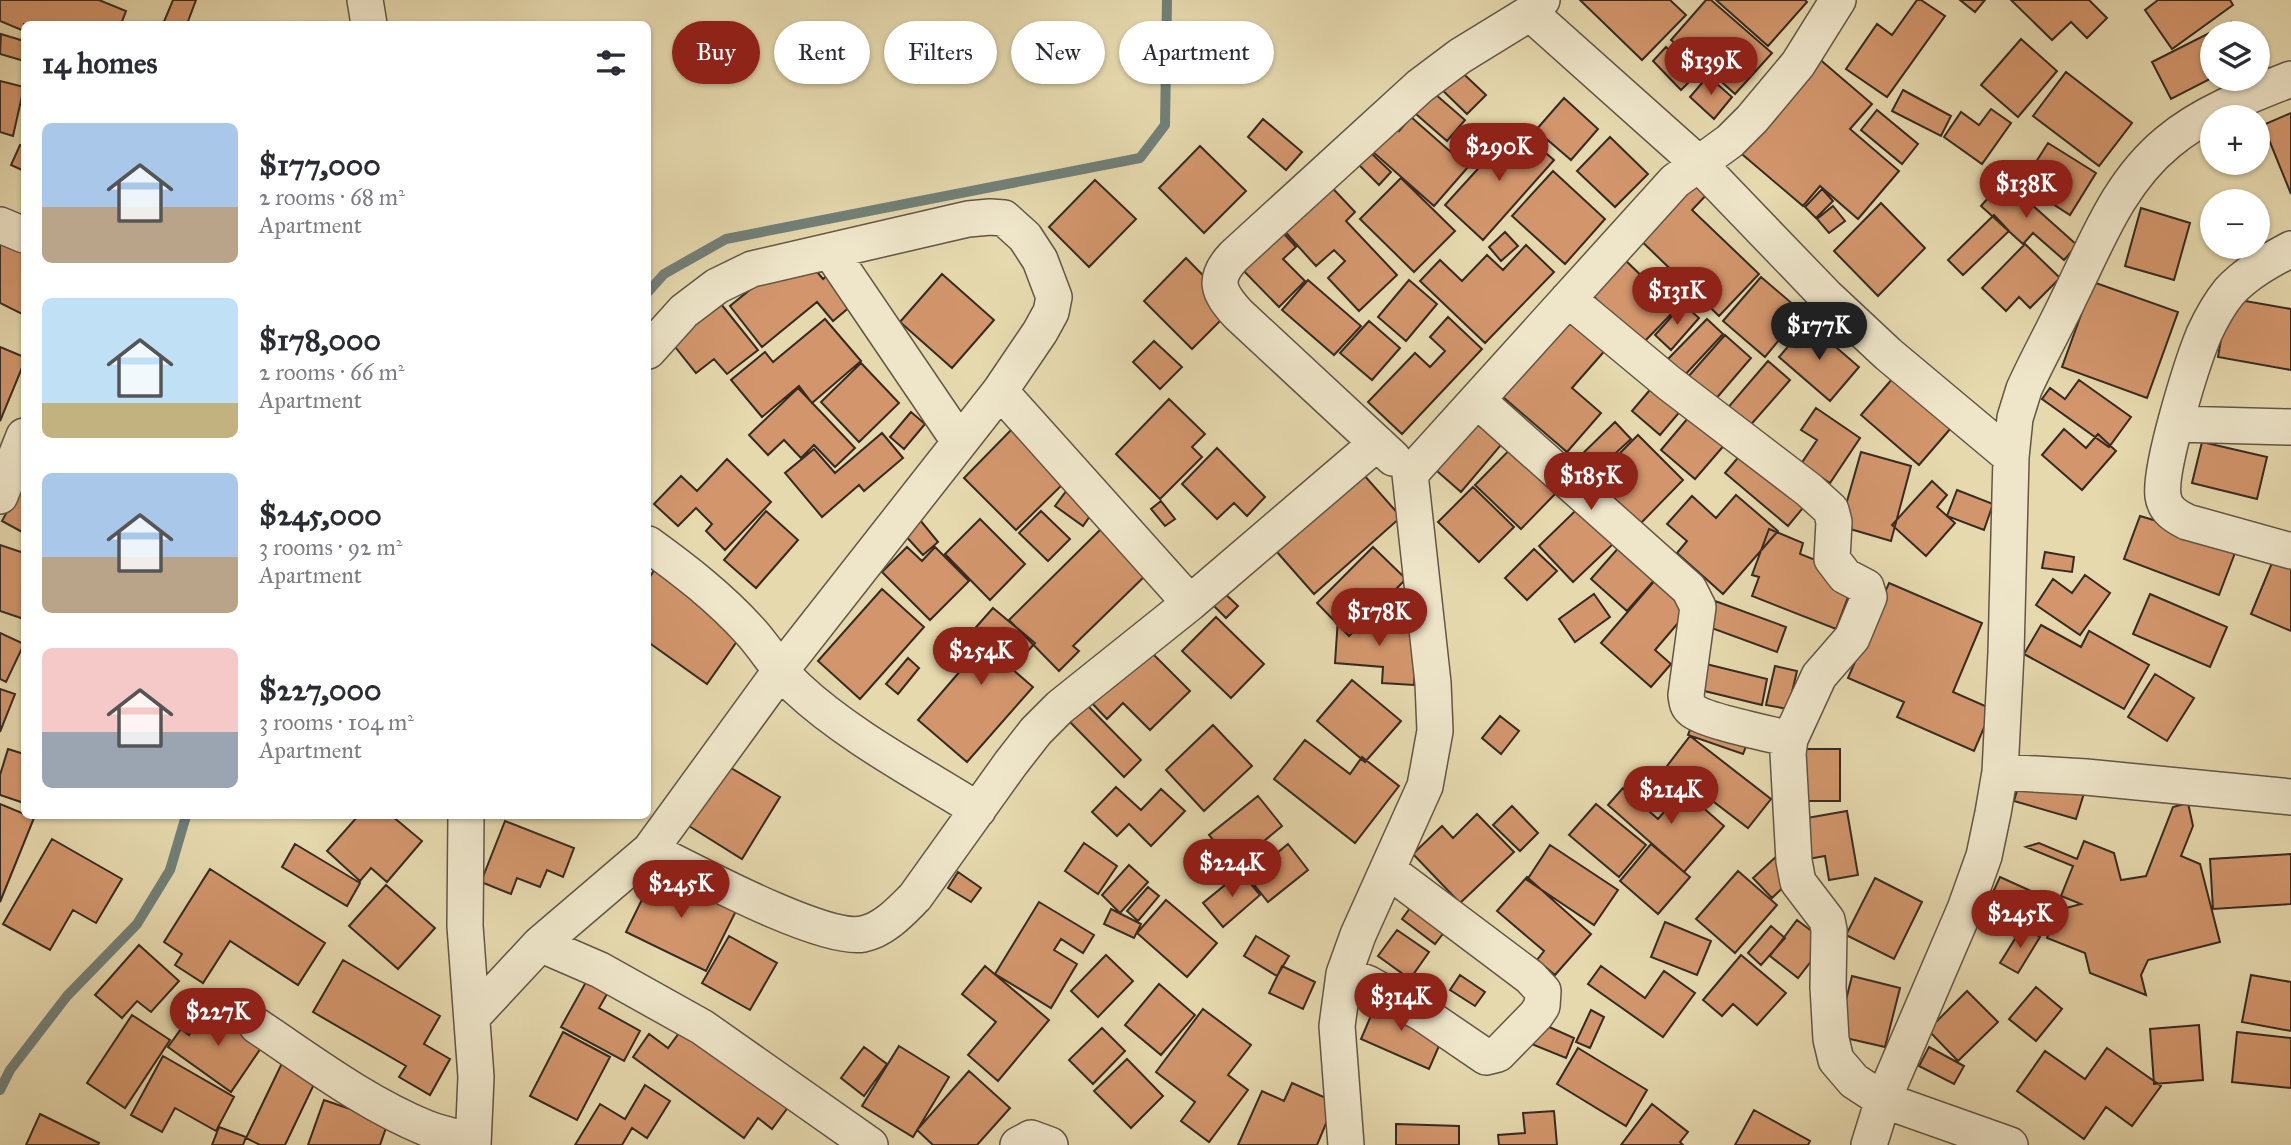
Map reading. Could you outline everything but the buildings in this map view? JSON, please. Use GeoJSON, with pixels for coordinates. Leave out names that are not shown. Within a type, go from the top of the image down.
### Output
{"type":"FeatureCollection","features":[{"type":"Feature","properties":{"kind":"street"},"geometry":{"type":"LineString","coordinates":[[365,0],[368,21]]}},
{"type":"Feature","properties":{"kind":"street"},"geometry":{"type":"LineString","coordinates":[[1410,474],[1675,181],[1730,141],[1779,89],[1817,37],[1838,0]]}},
{"type":"Feature","properties":{"kind":"street"},"geometry":{"type":"LineString","coordinates":[[1346,1145],[1337,1026],[1344,974],[1358,935],[1425,786],[1435,731],[1433,683],[1410,474],[1225,300],[1219,282],[1228,262],[1420,86],[1460,56],[1536,7],[1698,163],[1835,305],[1888,355],[2011,457]]}},
{"type":"Feature","properties":{"kind":"street"},"geometry":{"type":"LineString","coordinates":[[1869,1145],[1884,1100],[1965,908],[1989,835],[2000,772],[2011,457],[2015,418],[2024,388],[2112,209],[2146,161],[2170,140],[2225,108],[2291,79]]}},
{"type":"Feature","properties":{"kind":"street"},"geometry":{"type":"LineString","coordinates":[[472,1016],[540,944],[650,850],[781,670],[1000,391],[1040,332],[1051,312],[1054,296],[1040,260],[1025,237],[1013,226],[1004,218],[968,219],[769,264],[716,286],[684,311],[651,348]]}},
{"type":"Feature","properties":{"kind":"street"},"geometry":{"type":"LineString","coordinates":[[0,225],[21,234]]}},
{"type":"Feature","properties":{"kind":"street"},"geometry":{"type":"LineString","coordinates":[[2291,249],[2258,268],[2228,293],[2205,332],[2176,424],[2163,479],[2163,498],[2171,514],[2187,522],[2291,551]]}},
{"type":"Feature","properties":{"kind":"street"},"geometry":{"type":"LineString","coordinates":[[830,251],[959,441]]}},
{"type":"Feature","properties":{"kind":"street"},"geometry":{"type":"LineString","coordinates":[[1568,299],[1669,383],[1809,490],[1830,510],[1833,522],[1832,559],[1845,576],[1866,587],[1869,597],[1852,638],[1819,676],[1790,739],[1788,753],[1794,861],[1798,881],[1827,920],[1831,1039],[1836,1060],[1854,1081],[1884,1100],[2010,1145]]}},
{"type":"Feature","properties":{"kind":"street"},"geometry":{"type":"LineString","coordinates":[[1000,391],[1190,603]]}},
{"type":"Feature","properties":{"kind":"street"},"geometry":{"type":"LineString","coordinates":[[1477,400],[1689,589],[1698,607],[1686,695],[1686,703],[1690,709],[1711,719],[1790,739]]}},
{"type":"Feature","properties":{"kind":"street"},"geometry":{"type":"LineString","coordinates":[[2176,424],[2291,427]]}},
{"type":"Feature","properties":{"kind":"street"},"geometry":{"type":"LineString","coordinates":[[650,850],[787,916],[832,932],[863,935],[897,916],[915,897],[1036,731],[1060,707],[1190,603],[1377,443]]}},
{"type":"Feature","properties":{"kind":"street"},"geometry":{"type":"LineString","coordinates":[[0,496],[21,454]]}},
{"type":"Feature","properties":{"kind":"street"},"geometry":{"type":"LineString","coordinates":[[651,546],[721,601],[811,700],[857,733],[978,810]]}},
{"type":"Feature","properties":{"kind":"street"},"geometry":{"type":"LineString","coordinates":[[2000,772],[2086,777],[2291,797]]}},
{"type":"Feature","properties":{"kind":"street"},"geometry":{"type":"LineString","coordinates":[[257,1026],[392,1111],[426,1128],[473,1143],[476,1077],[464,926],[466,819]]}},
{"type":"Feature","properties":{"kind":"street"},"geometry":{"type":"LineString","coordinates":[[1344,974],[1369,984],[1423,1014],[1486,1057],[1498,1054],[1542,1006],[1543,991],[1530,977],[1388,871]]}},
{"type":"Feature","properties":{"kind":"street"},"geometry":{"type":"LineString","coordinates":[[540,944],[600,970],[702,1027],[870,1145]]}},
{"type":"Feature","properties":{"kind":"street"},"geometry":{"type":"LineString","coordinates":[[1018,1145],[1031,1138],[1050,1145]]}},
{"type":"Feature","properties":{"kind":"waterway"},"geometry":{"type":"LineString","coordinates":[[651,289],[664,274],[726,239],[1140,158],[1165,125],[1167,0]]}},
{"type":"Feature","properties":{"kind":"waterway"},"geometry":{"type":"LineString","coordinates":[[0,1090],[10,1070],[67,996],[137,924],[170,870],[185,819]]}}]}
